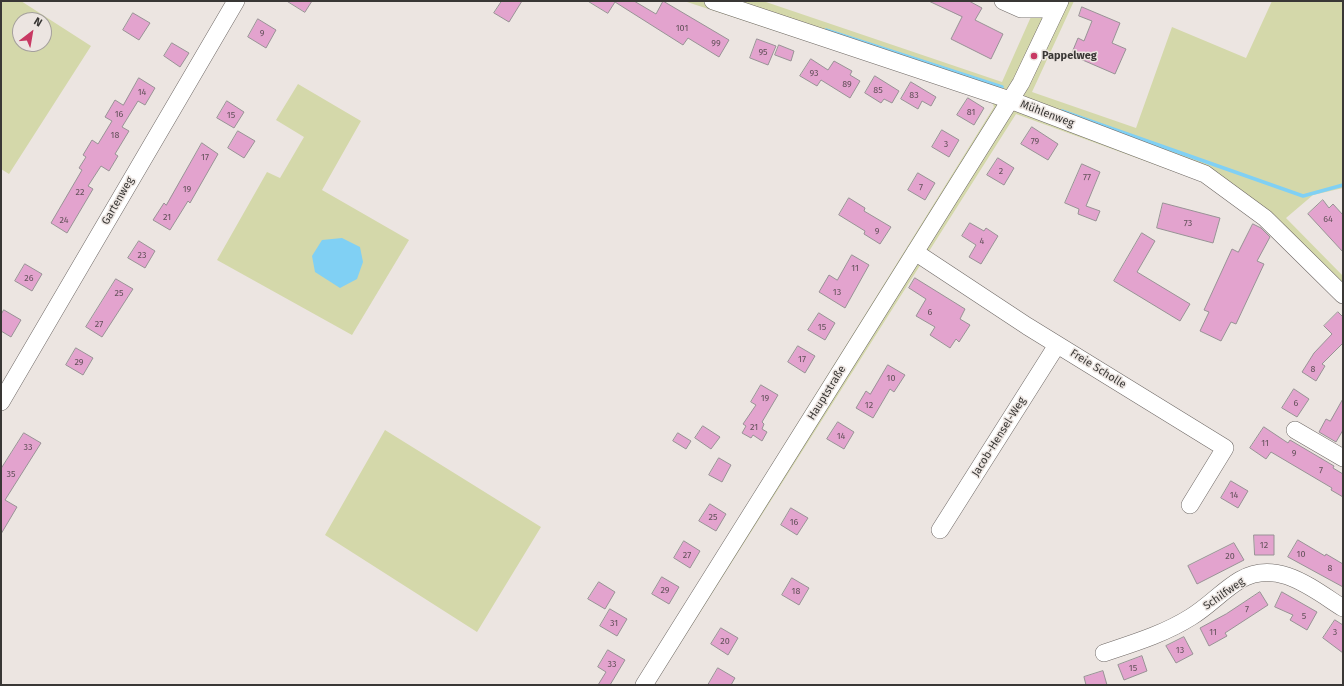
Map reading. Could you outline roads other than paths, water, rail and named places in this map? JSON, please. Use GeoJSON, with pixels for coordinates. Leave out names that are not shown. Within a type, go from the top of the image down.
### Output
{"type":"FeatureCollection","features":[{"type":"Feature","properties":{"kind":"street","name":"Gartenweg"},"geometry":{"type":"LineString","coordinates":[[1,402],[236,1]]}},
{"type":"Feature","properties":{"kind":"street","name":"Mühlenweg"},"geometry":{"type":"LineString","coordinates":[[713,1],[1010,100],[1205,174],[1266,218],[1343,295]]}},
{"type":"Feature","properties":{"kind":"street"},"geometry":{"type":"LineString","coordinates":[[1004,1],[1021,9],[1058,5]]}},
{"type":"Feature","properties":{"kind":"street"},"geometry":{"type":"LineString","coordinates":[[1010,100],[1021,83],[1058,5]]}},
{"type":"Feature","properties":{"kind":"street","name":"Hauptstraße"},"geometry":{"type":"LineString","coordinates":[[644,685],[1010,100]]}},
{"type":"Feature","properties":{"kind":"street","name":"Freie Scholle"},"geometry":{"type":"LineString","coordinates":[[915,252],[1058,345],[1225,448],[1190,506]]}},
{"type":"Feature","properties":{"kind":"street","name":"Jacob-Hensel-Weg"},"geometry":{"type":"LineString","coordinates":[[940,530],[1058,345]]}},
{"type":"Feature","properties":{"kind":"street"},"geometry":{"type":"LineString","coordinates":[[1295,430],[1343,458]]}},
{"type":"Feature","properties":{"kind":"street","name":"Schilfweg"},"geometry":{"type":"LineString","coordinates":[[1104,653],[1147,639],[1192,617],[1241,579],[1261,573],[1269,572],[1294,577],[1343,608]]}},
{"type":"Feature","properties":{"kind":"water"},"geometry":{"type":"Polygon","coordinates":[[[342,238],[360,247],[363,262],[357,279],[340,288],[315,272],[312,256],[322,240],[342,238]]]}},
{"type":"Feature","properties":{"kind":"waterway"},"geometry":{"type":"LineString","coordinates":[[826,30],[1002,87]]}},
{"type":"Feature","properties":{"kind":"waterway"},"geometry":{"type":"LineString","coordinates":[[1062,111],[1303,196],[1343,185]]}},
{"type":"Feature","properties":{"kind":"place","name":"Pappelweg"},"geometry":{"type":"Point","coordinates":[1034,56]}}]}
